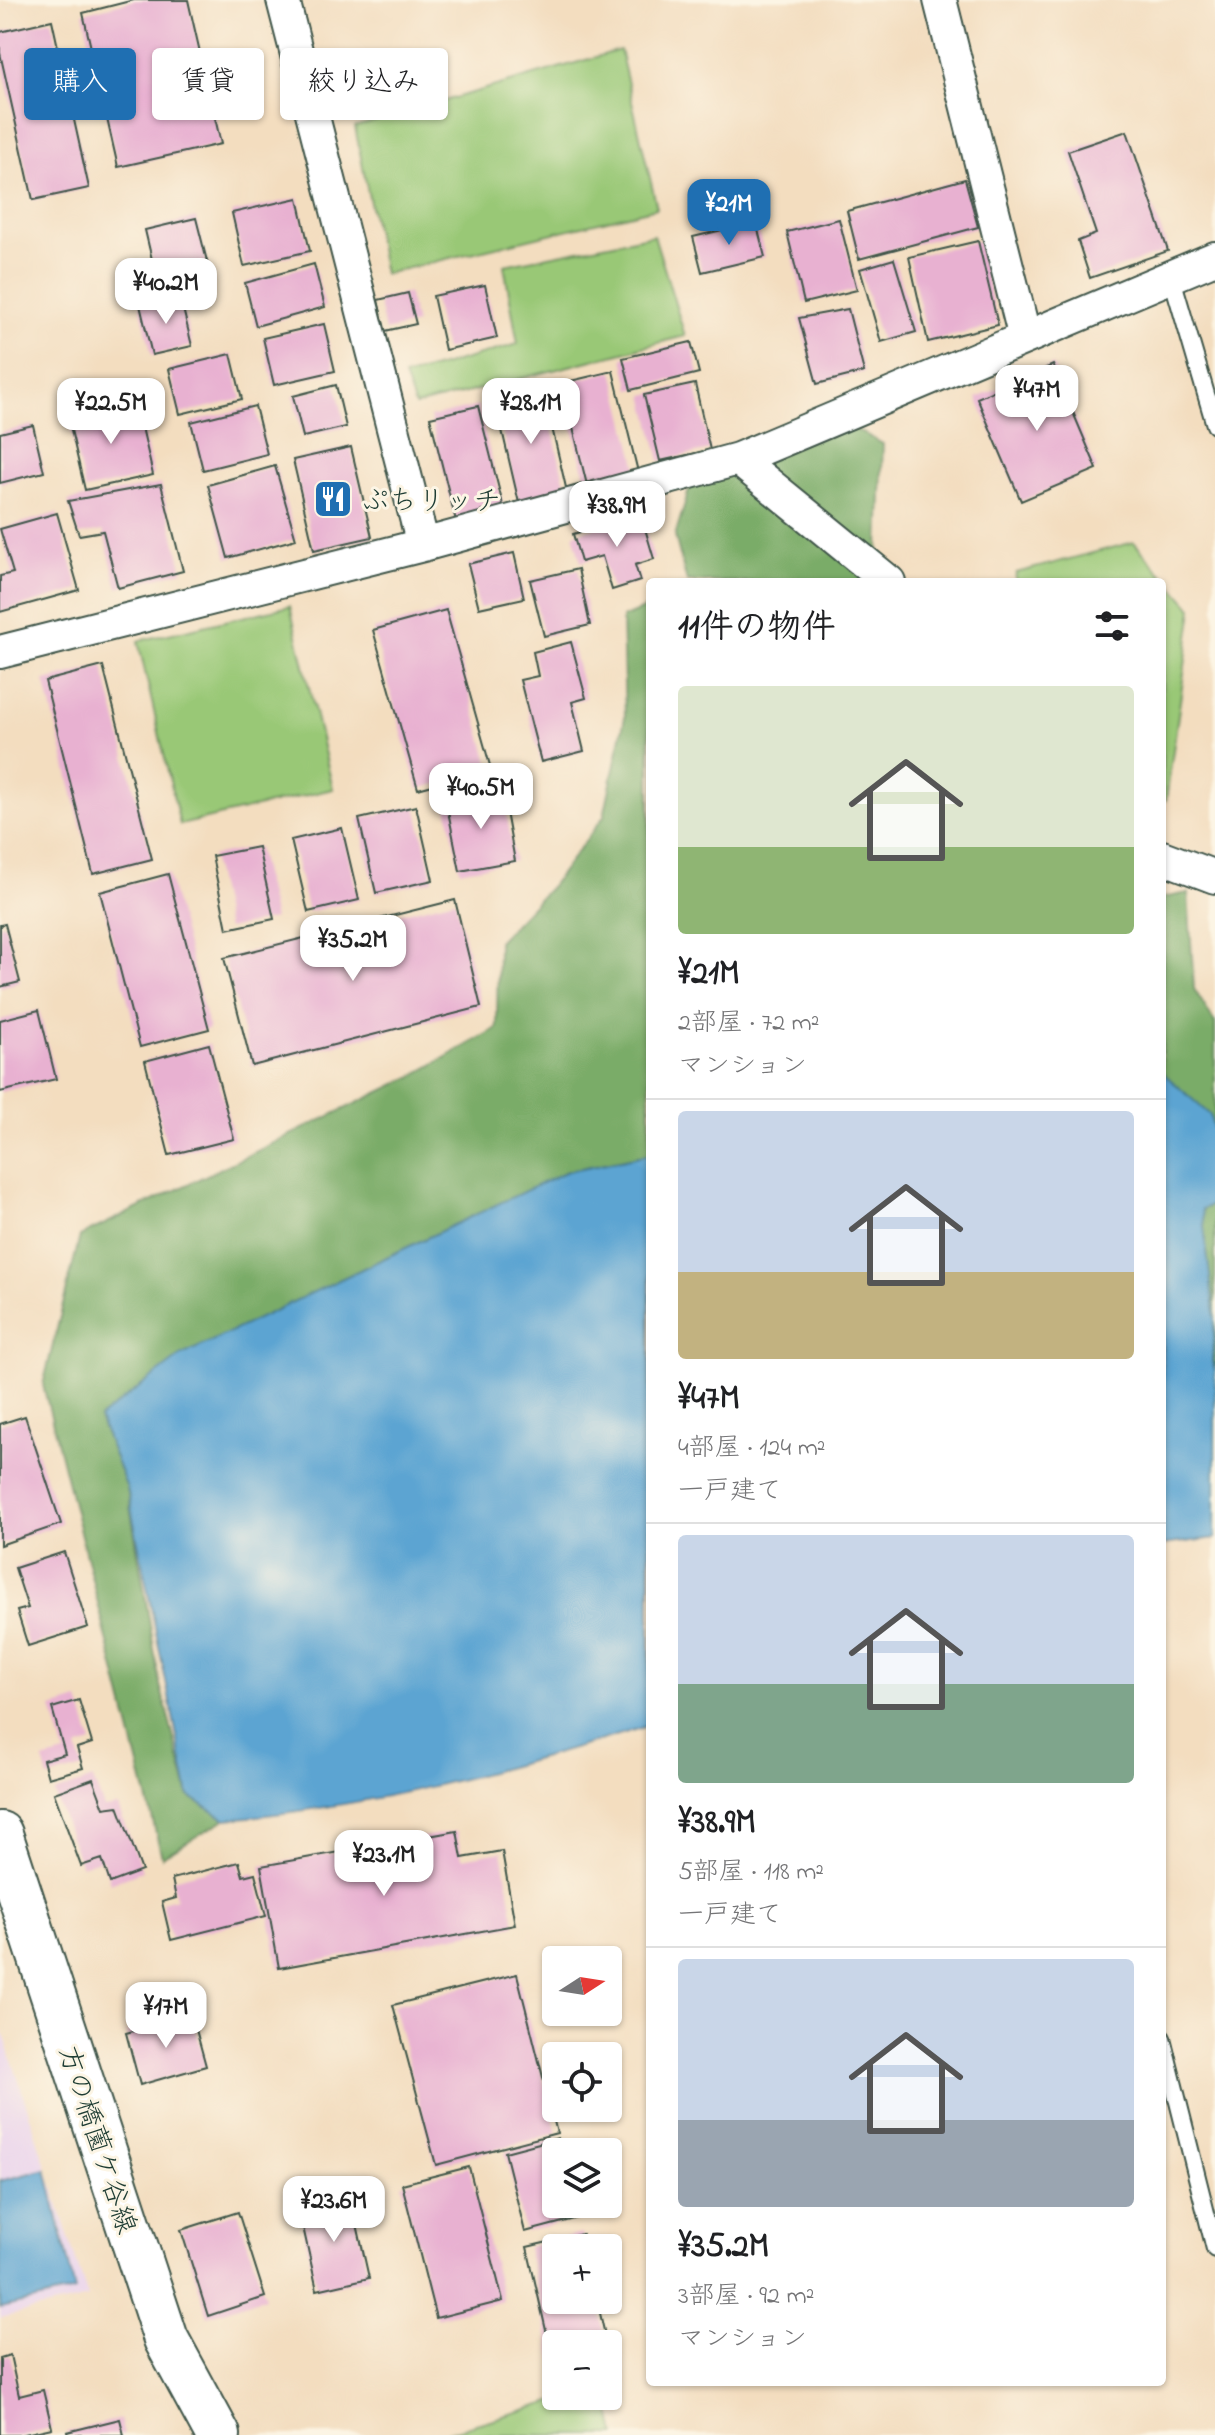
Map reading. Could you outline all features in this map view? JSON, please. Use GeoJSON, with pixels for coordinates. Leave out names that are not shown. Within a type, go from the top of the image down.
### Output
{"type":"FeatureCollection","features":[{"type":"Feature","properties":{"kind":"main road","name":"方の橋薗ケ谷線"},"geometry":{"type":"LineString","coordinates":[[0,1834],[166,2339],[218,2435]]}},
{"type":"Feature","properties":{"kind":"street"},"geometry":{"type":"LineString","coordinates":[[283,0],[423,545]]}},
{"type":"Feature","properties":{"kind":"street"},"geometry":{"type":"LineString","coordinates":[[940,0],[1025,338]]}},
{"type":"Feature","properties":{"kind":"street"},"geometry":{"type":"LineString","coordinates":[[0,652],[423,545],[738,459],[1215,258]]}},
{"type":"Feature","properties":{"kind":"street"},"geometry":{"type":"LineString","coordinates":[[738,459],[884,578]]}},
{"type":"Feature","properties":{"kind":"street"},"geometry":{"type":"LineString","coordinates":[[1166,859],[1215,877]]}},
{"type":"Feature","properties":{"kind":"lane"},"geometry":{"type":"LineString","coordinates":[[1171,275],[1215,425]]}},
{"type":"Feature","properties":{"kind":"lane"},"geometry":{"type":"LineString","coordinates":[[1166,2054],[1215,2249]]}},
{"type":"Feature","properties":{"kind":"shaded area"},"geometry":{"type":"Polygon","coordinates":[[[0,2022],[88,2298],[0,2318],[0,2022]]]}},
{"type":"Feature","properties":{"kind":"green space"},"geometry":{"type":"Polygon","coordinates":[[[620,50],[657,208],[384,274],[355,127],[379,120],[448,120],[448,100],[620,50]]]}},
{"type":"Feature","properties":{"kind":"green space"},"geometry":{"type":"Polygon","coordinates":[[[654,235],[685,336],[415,406],[404,377],[518,344],[504,265],[654,235]]]}},
{"type":"Feature","properties":{"kind":"green space"},"geometry":{"type":"Polygon","coordinates":[[[848,425],[883,444],[880,578],[686,578],[675,536],[695,470],[848,425]]]}},
{"type":"Feature","properties":{"kind":"green space"},"geometry":{"type":"Polygon","coordinates":[[[1134,542],[1166,578],[1015,578],[1016,573],[1134,542]]]}},
{"type":"Feature","properties":{"kind":"green space"},"geometry":{"type":"Polygon","coordinates":[[[1166,578],[1193,609],[1166,800],[1166,578]]]}},
{"type":"Feature","properties":{"kind":"green space"},"geometry":{"type":"Polygon","coordinates":[[[290,606],[333,789],[180,825],[138,641],[290,606]]]}},
{"type":"Feature","properties":{"kind":"green space"},"geometry":{"type":"Polygon","coordinates":[[[646,608],[646,1155],[567,1171],[99,1418],[127,1488],[160,1685],[189,1796],[225,1819],[162,1857],[43,1385],[80,1236],[411,1077],[497,1028],[498,941],[551,886],[604,816],[625,717],[622,618],[646,608]]]}},
{"type":"Feature","properties":{"kind":"green space"},"geometry":{"type":"Polygon","coordinates":[[[1188,893],[1194,989],[1215,1023],[1215,1144],[1166,1078],[1166,897],[1188,893]]]}},
{"type":"Feature","properties":{"kind":"green space"},"geometry":{"type":"Polygon","coordinates":[[[1215,1154],[1215,1420],[1189,1240],[1215,1154]]]}},
{"type":"Feature","properties":{"kind":"green space"},"geometry":{"type":"Polygon","coordinates":[[[542,2405],[542,2410],[611,2410],[616,2435],[438,2435],[542,2405]]]}},
{"type":"Feature","properties":{"kind":"water"},"geometry":{"type":"Polygon","coordinates":[[[1166,1076],[1210,1115],[1215,1135],[1215,1204],[1202,1209],[1215,1318],[1212,1361],[1215,1370],[1215,1538],[1166,1544],[1166,1076]]]}},
{"type":"Feature","properties":{"kind":"water"},"geometry":{"type":"Polygon","coordinates":[[[646,1155],[646,1726],[546,1757],[387,1796],[279,1814],[225,1819],[189,1796],[127,1488],[99,1418],[182,1355],[567,1171],[646,1155]]]}},
{"type":"Feature","properties":{"kind":"water"},"geometry":{"type":"Polygon","coordinates":[[[46,2169],[75,2291],[0,2308],[0,2181],[46,2169]]]}},
{"type":"Feature","properties":{"kind":"building"},"geometry":{"type":"Polygon","coordinates":[[[134,0],[188,0],[199,48],[152,48],[152,120],[216,120],[221,144],[118,167],[107,120],[136,120],[136,48],[91,48],[83,13],[134,0]]]}},
{"type":"Feature","properties":{"kind":"building"},"geometry":{"type":"Polygon","coordinates":[[[52,20],[58,48],[24,48],[24,120],[74,120],[89,188],[33,200],[0,53],[0,32],[52,20]]]}},
{"type":"Feature","properties":{"kind":"building"},"geometry":{"type":"Polygon","coordinates":[[[1127,131],[1168,251],[1090,278],[1078,241],[1096,234],[1068,151],[1127,131]]]}},
{"type":"Feature","properties":{"kind":"building"},"geometry":{"type":"Polygon","coordinates":[[[965,179],[978,227],[859,259],[847,211],[965,179]]]}},
{"type":"Feature","properties":{"kind":"building"},"geometry":{"type":"Polygon","coordinates":[[[298,198],[310,251],[244,266],[232,213],[298,198]]]}},
{"type":"Feature","properties":{"kind":"building"},"geometry":{"type":"Polygon","coordinates":[[[196,218],[210,273],[158,285],[145,230],[196,218]]]}},
{"type":"Feature","properties":{"kind":"building"},"geometry":{"type":"Polygon","coordinates":[[[839,219],[857,290],[804,303],[787,232],[839,219]]]}},
{"type":"Feature","properties":{"kind":"building"},"geometry":{"type":"Polygon","coordinates":[[[756,222],[765,257],[702,272],[693,237],[756,222]]]}},
{"type":"Feature","properties":{"kind":"building"},"geometry":{"type":"Polygon","coordinates":[[[978,241],[998,325],[928,342],[909,257],[978,241]]]}},
{"type":"Feature","properties":{"kind":"building"},"geometry":{"type":"Polygon","coordinates":[[[894,259],[916,332],[881,342],[860,269],[894,259]]]}},
{"type":"Feature","properties":{"kind":"building"},"geometry":{"type":"Polygon","coordinates":[[[314,264],[325,307],[256,326],[245,283],[314,264]]]}},
{"type":"Feature","properties":{"kind":"building"},"geometry":{"type":"Polygon","coordinates":[[[485,285],[497,338],[445,350],[433,296],[485,285]]]}},
{"type":"Feature","properties":{"kind":"building"},"geometry":{"type":"Polygon","coordinates":[[[408,293],[416,324],[385,331],[378,300],[408,293]]]}},
{"type":"Feature","properties":{"kind":"building"},"geometry":{"type":"Polygon","coordinates":[[[180,296],[192,346],[152,355],[140,305],[180,296]]]}},
{"type":"Feature","properties":{"kind":"building"},"geometry":{"type":"Polygon","coordinates":[[[848,309],[864,372],[817,384],[799,318],[848,309]]]}},
{"type":"Feature","properties":{"kind":"building"},"geometry":{"type":"Polygon","coordinates":[[[324,324],[335,371],[274,385],[263,338],[324,324]]]}},
{"type":"Feature","properties":{"kind":"building"},"geometry":{"type":"Polygon","coordinates":[[[691,342],[699,373],[631,390],[623,358],[691,342]]]}},
{"type":"Feature","properties":{"kind":"building"},"geometry":{"type":"Polygon","coordinates":[[[231,354],[242,399],[180,414],[169,369],[231,354]]]}},
{"type":"Feature","properties":{"kind":"building"},"geometry":{"type":"Polygon","coordinates":[[[1053,365],[1097,469],[1021,501],[977,398],[1053,365]]]}},
{"type":"Feature","properties":{"kind":"building"},"geometry":{"type":"Polygon","coordinates":[[[613,371],[638,472],[587,485],[562,383],[613,371]]]}},
{"type":"Feature","properties":{"kind":"building"},"geometry":{"type":"Polygon","coordinates":[[[695,384],[710,450],[660,461],[644,395],[695,384]]]}},
{"type":"Feature","properties":{"kind":"building"},"geometry":{"type":"Polygon","coordinates":[[[336,385],[346,427],[303,437],[293,396],[336,385]]]}},
{"type":"Feature","properties":{"kind":"building"},"geometry":{"type":"Polygon","coordinates":[[[543,389],[567,492],[519,503],[495,400],[543,389]]]}},
{"type":"Feature","properties":{"kind":"building"},"geometry":{"type":"Polygon","coordinates":[[[136,401],[153,475],[85,490],[68,417],[136,401]]]}},
{"type":"Feature","properties":{"kind":"building"},"geometry":{"type":"Polygon","coordinates":[[[255,406],[267,454],[203,470],[191,422],[255,406]]]}},
{"type":"Feature","properties":{"kind":"building"},"geometry":{"type":"Polygon","coordinates":[[[478,406],[504,509],[456,521],[430,417],[478,406]]]}},
{"type":"Feature","properties":{"kind":"building"},"geometry":{"type":"Polygon","coordinates":[[[33,425],[44,472],[0,483],[0,433],[33,425]]]}},
{"type":"Feature","properties":{"kind":"building","name":"ぷちリッチ"},"geometry":{"type":"Polygon","coordinates":[[[351,447],[372,537],[314,550],[293,460],[351,447]]]}},
{"type":"Feature","properties":{"kind":"building"},"geometry":{"type":"Polygon","coordinates":[[[275,466],[296,539],[228,558],[208,485],[275,466]]]}},
{"type":"Feature","properties":{"kind":"building"},"geometry":{"type":"Polygon","coordinates":[[[161,484],[183,571],[118,588],[103,531],[79,535],[68,501],[161,484]]]}},
{"type":"Feature","properties":{"kind":"building"},"geometry":{"type":"Polygon","coordinates":[[[57,513],[79,590],[0,612],[0,576],[13,573],[0,529],[57,513]]]}},
{"type":"Feature","properties":{"kind":"building"},"geometry":{"type":"Polygon","coordinates":[[[641,515],[654,559],[635,565],[640,581],[612,590],[602,556],[581,562],[573,534],[641,515]]]}},
{"type":"Feature","properties":{"kind":"building"},"geometry":{"type":"Polygon","coordinates":[[[514,553],[524,598],[479,608],[468,564],[514,553]]]}},
{"type":"Feature","properties":{"kind":"building"},"geometry":{"type":"Polygon","coordinates":[[[578,569],[590,625],[544,636],[530,580],[578,569]]]}},
{"type":"Feature","properties":{"kind":"building"},"geometry":{"type":"Polygon","coordinates":[[[446,610],[491,769],[418,789],[373,630],[446,610]]]}},
{"type":"Feature","properties":{"kind":"building"},"geometry":{"type":"Polygon","coordinates":[[[571,642],[586,698],[572,702],[584,751],[541,762],[520,680],[538,676],[533,652],[571,642]]]}},
{"type":"Feature","properties":{"kind":"building"},"geometry":{"type":"Polygon","coordinates":[[[103,666],[152,859],[93,874],[45,681],[103,666]]]}},
{"type":"Feature","properties":{"kind":"building"},"geometry":{"type":"Polygon","coordinates":[[[502,790],[515,861],[460,871],[446,801],[502,790]]]}},
{"type":"Feature","properties":{"kind":"building"},"geometry":{"type":"Polygon","coordinates":[[[416,806],[433,880],[376,893],[359,819],[416,806]]]}},
{"type":"Feature","properties":{"kind":"building"},"geometry":{"type":"Polygon","coordinates":[[[342,828],[359,900],[308,912],[291,840],[342,828]]]}},
{"type":"Feature","properties":{"kind":"building"},"geometry":{"type":"Polygon","coordinates":[[[258,847],[274,919],[227,929],[212,856],[258,847]]]}},
{"type":"Feature","properties":{"kind":"building"},"geometry":{"type":"Polygon","coordinates":[[[168,874],[209,1029],[140,1047],[100,892],[168,874]]]}},
{"type":"Feature","properties":{"kind":"building"},"geometry":{"type":"Polygon","coordinates":[[[455,900],[481,1007],[252,1066],[224,958],[455,900]]]}},
{"type":"Feature","properties":{"kind":"building"},"geometry":{"type":"Polygon","coordinates":[[[5,924],[20,982],[0,987],[0,925],[5,924]]]}},
{"type":"Feature","properties":{"kind":"building"},"geometry":{"type":"Polygon","coordinates":[[[39,1010],[56,1079],[0,1092],[0,1020],[39,1010]]]}},
{"type":"Feature","properties":{"kind":"building"},"geometry":{"type":"Polygon","coordinates":[[[209,1044],[234,1139],[169,1155],[145,1061],[209,1044]]]}},
{"type":"Feature","properties":{"kind":"building"},"geometry":{"type":"Polygon","coordinates":[[[25,1416],[61,1524],[0,1545],[0,1424],[25,1416]]]}},
{"type":"Feature","properties":{"kind":"building"},"geometry":{"type":"Polygon","coordinates":[[[64,1552],[88,1627],[28,1646],[17,1611],[28,1608],[15,1568],[64,1552]]]}},
{"type":"Feature","properties":{"kind":"building"},"geometry":{"type":"Polygon","coordinates":[[[79,1700],[92,1743],[77,1748],[83,1768],[48,1778],[43,1760],[65,1754],[52,1708],[79,1700]]]}},
{"type":"Feature","properties":{"kind":"building"},"geometry":{"type":"Polygon","coordinates":[[[93,1779],[104,1808],[118,1806],[142,1871],[110,1883],[102,1859],[81,1866],[54,1793],[93,1779]]]}},
{"type":"Feature","properties":{"kind":"building"},"geometry":{"type":"Polygon","coordinates":[[[457,1831],[462,1858],[502,1851],[515,1925],[279,1968],[261,1866],[457,1831]]]}},
{"type":"Feature","properties":{"kind":"building"},"geometry":{"type":"Polygon","coordinates":[[[239,1862],[243,1876],[255,1873],[266,1916],[171,1940],[162,1902],[176,1898],[172,1879],[239,1862]]]}},
{"type":"Feature","properties":{"kind":"building"},"geometry":{"type":"Polygon","coordinates":[[[517,1974],[542,2073],[542,2122],[554,2122],[557,2133],[436,2165],[393,2005],[517,1974]]]}},
{"type":"Feature","properties":{"kind":"building"},"geometry":{"type":"Polygon","coordinates":[[[192,2015],[206,2066],[140,2085],[126,2033],[192,2015]]]}},
{"type":"Feature","properties":{"kind":"building"},"geometry":{"type":"Polygon","coordinates":[[[542,2142],[542,2218],[578,2218],[525,2232],[505,2152],[542,2142]]]}},
{"type":"Feature","properties":{"kind":"building"},"geometry":{"type":"Polygon","coordinates":[[[469,2167],[503,2301],[436,2318],[402,2184],[469,2167]]]}},
{"type":"Feature","properties":{"kind":"building"},"geometry":{"type":"Polygon","coordinates":[[[351,2197],[369,2278],[317,2290],[299,2209],[351,2197]]]}},
{"type":"Feature","properties":{"kind":"building"},"geometry":{"type":"Polygon","coordinates":[[[238,2212],[265,2297],[208,2316],[181,2230],[238,2212]]]}},
{"type":"Feature","properties":{"kind":"building"},"geometry":{"type":"Polygon","coordinates":[[[542,2243],[542,2313],[527,2247],[542,2243]]]}},
{"type":"Feature","properties":{"kind":"building"},"geometry":{"type":"Polygon","coordinates":[[[542,2314],[600,2314],[604,2330],[546,2330],[542,2314]]]}},
{"type":"Feature","properties":{"kind":"building"},"geometry":{"type":"Polygon","coordinates":[[[10,2355],[19,2396],[43,2390],[52,2428],[20,2435],[0,2435],[0,2358],[10,2355]]]}},
{"type":"Feature","properties":{"kind":"building"},"geometry":{"type":"Polygon","coordinates":[[[120,2419],[124,2435],[68,2435],[67,2432],[120,2419]]]}},
{"type":"Feature","properties":{"kind":"place","name":"ぷちリッチ"},"geometry":{"type":"Point","coordinates":[333,499]}}]}
